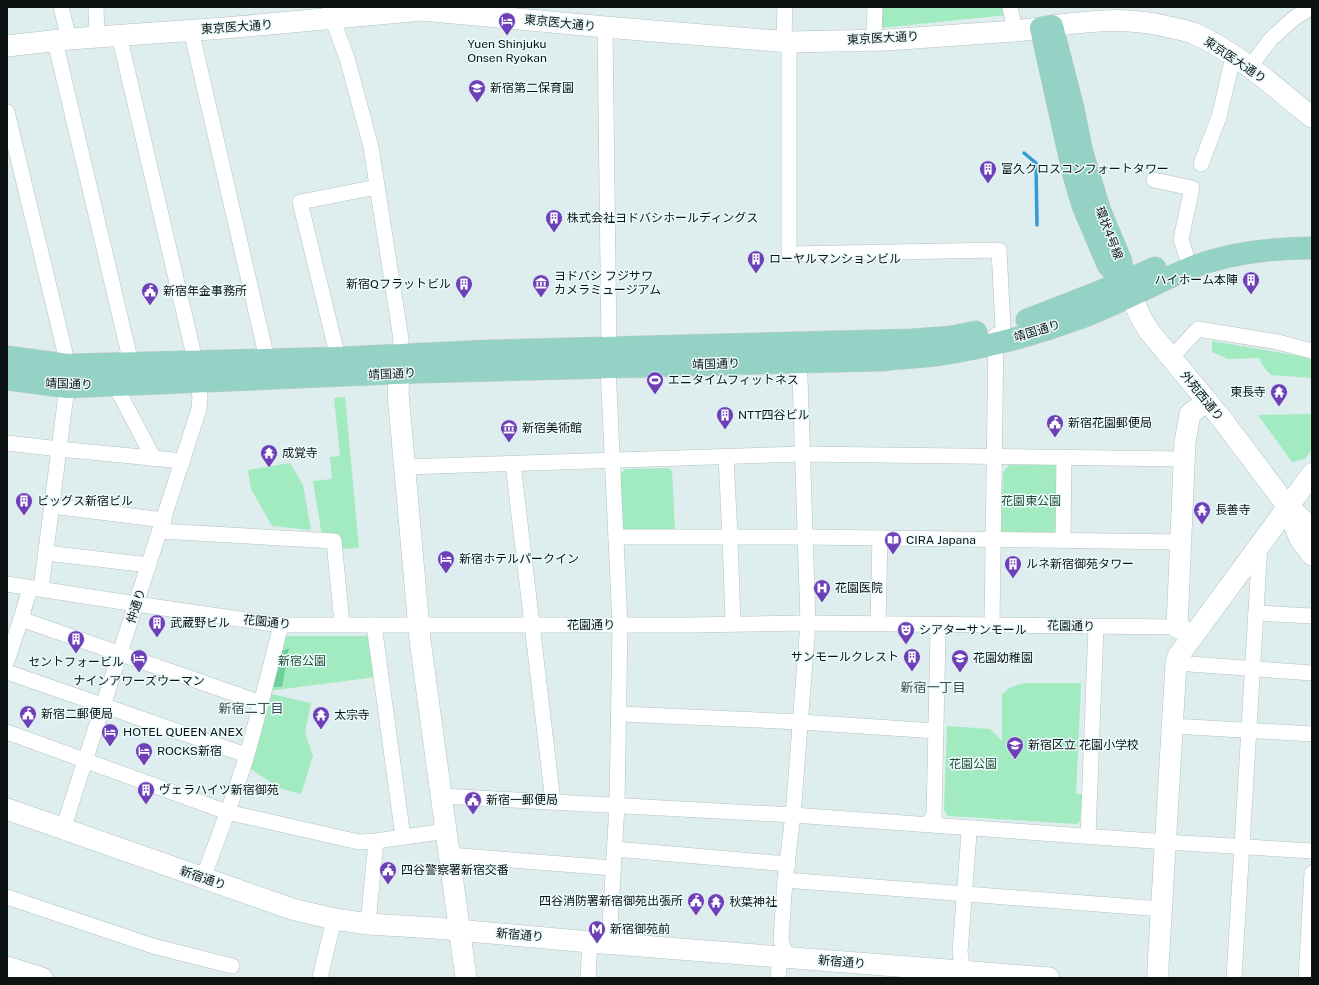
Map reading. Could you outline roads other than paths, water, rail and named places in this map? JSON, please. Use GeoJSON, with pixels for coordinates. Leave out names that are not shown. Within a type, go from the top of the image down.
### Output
{"type":"FeatureCollection","features":[{"type":"Feature","properties":{"kind":"main road","name":"環状4号線"},"geometry":{"type":"LineString","coordinates":[[1047,27],[1074,176],[1083,206],[1108,266],[1127,289]]}},
{"type":"Feature","properties":{"kind":"main road","name":"靖国通り"},"geometry":{"type":"LineString","coordinates":[[1127,289],[1186,255],[1216,245],[1253,237],[1287,234],[1312,234]]}},
{"type":"Feature","properties":{"kind":"main road","name":"靖国通り"},"geometry":{"type":"LineString","coordinates":[[7,357],[68,365],[131,363],[196,371],[791,352],[998,333],[1056,309],[1237,255],[1262,250],[1312,248]]}},
{"type":"Feature","properties":{"kind":"main road","name":"靖国通り"},"geometry":{"type":"LineString","coordinates":[[7,379],[67,387],[115,385],[267,359],[338,358],[400,364]]}},
{"type":"Feature","properties":{"kind":"street"},"geometry":{"type":"LineString","coordinates":[[61,7],[62,40],[131,363]]}},
{"type":"Feature","properties":{"kind":"street"},"geometry":{"type":"LineString","coordinates":[[96,7],[98,37]]}},
{"type":"Feature","properties":{"kind":"street"},"geometry":{"type":"LineString","coordinates":[[785,7],[784,36],[789,42],[789,254],[999,250],[992,624]]}},
{"type":"Feature","properties":{"kind":"street"},"geometry":{"type":"LineString","coordinates":[[874,39],[875,7]]}},
{"type":"Feature","properties":{"kind":"street"},"geometry":{"type":"LineString","coordinates":[[1010,7],[1014,31]]}},
{"type":"Feature","properties":{"kind":"street"},"geometry":{"type":"LineString","coordinates":[[1201,164],[1241,62],[1311,7]]}},
{"type":"Feature","properties":{"kind":"street","name":"東京医大通り"},"geometry":{"type":"LineString","coordinates":[[7,46],[98,37],[288,23],[331,12],[422,10],[789,42],[874,39],[886,40],[1014,31],[1086,21],[1142,21],[1191,32],[1213,43],[1241,62],[1312,117]]}},
{"type":"Feature","properties":{"kind":"street"},"geometry":{"type":"LineString","coordinates":[[331,12],[349,66],[371,147],[401,339],[398,394],[418,625],[466,978]]}},
{"type":"Feature","properties":{"kind":"street"},"geometry":{"type":"LineString","coordinates":[[588,978],[600,943],[613,868],[618,805],[620,714],[620,625],[608,358],[605,27]]}},
{"type":"Feature","properties":{"kind":"street"},"geometry":{"type":"LineString","coordinates":[[191,30],[267,359]]}},
{"type":"Feature","properties":{"kind":"street","name":"仲通り"},"geometry":{"type":"LineString","coordinates":[[63,829],[183,461],[199,409],[200,397],[192,346],[119,36]]}},
{"type":"Feature","properties":{"kind":"street"},"geometry":{"type":"LineString","coordinates":[[7,112],[68,365]]}},
{"type":"Feature","properties":{"kind":"street"},"geometry":{"type":"LineString","coordinates":[[1154,180],[1192,188],[1181,239],[1186,255]]}},
{"type":"Feature","properties":{"kind":"street"},"geometry":{"type":"LineString","coordinates":[[338,358],[300,202],[377,187]]}},
{"type":"Feature","properties":{"kind":"street","name":"外苑西通り"},"geometry":{"type":"LineString","coordinates":[[1127,289],[1149,331],[1207,401],[1288,507],[1312,528]]}},
{"type":"Feature","properties":{"kind":"street"},"geometry":{"type":"LineString","coordinates":[[1171,358],[1198,329],[1278,342],[1312,351]]}},
{"type":"Feature","properties":{"kind":"street"},"geometry":{"type":"LineString","coordinates":[[778,978],[787,958],[790,957],[782,944],[785,880],[793,815],[808,623],[800,377],[791,352]]}},
{"type":"Feature","properties":{"kind":"street"},"geometry":{"type":"LineString","coordinates":[[115,385],[154,459]]}},
{"type":"Feature","properties":{"kind":"street"},"geometry":{"type":"LineString","coordinates":[[7,661],[21,619],[35,588],[46,552],[67,387]]}},
{"type":"Feature","properties":{"kind":"street"},"geometry":{"type":"LineString","coordinates":[[1158,978],[1176,663],[1185,632],[1181,542],[1185,442],[1190,414],[1207,401]]}},
{"type":"Feature","properties":{"kind":"street"},"geometry":{"type":"LineString","coordinates":[[7,443],[183,461]]}},
{"type":"Feature","properties":{"kind":"street"},"geometry":{"type":"LineString","coordinates":[[405,467],[802,454],[1184,459]]}},
{"type":"Feature","properties":{"kind":"street"},"geometry":{"type":"LineString","coordinates":[[726,457],[733,624]]}},
{"type":"Feature","properties":{"kind":"street"},"geometry":{"type":"LineString","coordinates":[[1063,540],[1064,457]]}},
{"type":"Feature","properties":{"kind":"street"},"geometry":{"type":"LineString","coordinates":[[513,464],[553,802]]}},
{"type":"Feature","properties":{"kind":"street"},"geometry":{"type":"LineString","coordinates":[[1185,632],[1260,544],[1312,474]]}},
{"type":"Feature","properties":{"kind":"street"},"geometry":{"type":"LineString","coordinates":[[52,506],[162,526],[334,541],[342,624]]}},
{"type":"Feature","properties":{"kind":"street","name":"外苑西通り"},"geometry":{"type":"LineString","coordinates":[[1288,507],[1300,539],[1312,555]]}},
{"type":"Feature","properties":{"kind":"street"},"geometry":{"type":"LineString","coordinates":[[616,537],[805,537],[1181,542]]}},
{"type":"Feature","properties":{"kind":"street"},"geometry":{"type":"LineString","coordinates":[[878,624],[880,538]]}},
{"type":"Feature","properties":{"kind":"street"},"geometry":{"type":"LineString","coordinates":[[1234,978],[1260,544]]}},
{"type":"Feature","properties":{"kind":"street"},"geometry":{"type":"LineString","coordinates":[[46,552],[149,565]]}},
{"type":"Feature","properties":{"kind":"street","name":"花園通り"},"geometry":{"type":"LineString","coordinates":[[7,584],[281,625],[620,625],[808,623],[992,624],[1096,626],[1185,632]]}},
{"type":"Feature","properties":{"kind":"street"},"geometry":{"type":"LineString","coordinates":[[1256,613],[1312,616]]}},
{"type":"Feature","properties":{"kind":"street"},"geometry":{"type":"LineString","coordinates":[[21,619],[261,703]]}},
{"type":"Feature","properties":{"kind":"street"},"geometry":{"type":"LineString","coordinates":[[374,624],[403,837]]}},
{"type":"Feature","properties":{"kind":"street"},"geometry":{"type":"LineString","coordinates":[[927,824],[934,816],[938,634],[933,624]]}},
{"type":"Feature","properties":{"kind":"street"},"geometry":{"type":"LineString","coordinates":[[203,878],[246,755],[281,625]]}},
{"type":"Feature","properties":{"kind":"street"},"geometry":{"type":"LineString","coordinates":[[1088,836],[1096,626]]}},
{"type":"Feature","properties":{"kind":"street"},"geometry":{"type":"LineString","coordinates":[[1176,663],[1312,673]]}},
{"type":"Feature","properties":{"kind":"street"},"geometry":{"type":"LineString","coordinates":[[7,672],[246,755]]}},
{"type":"Feature","properties":{"kind":"street"},"geometry":{"type":"LineString","coordinates":[[620,714],[801,722],[936,731]]}},
{"type":"Feature","properties":{"kind":"street"},"geometry":{"type":"LineString","coordinates":[[1173,726],[1312,734]]}},
{"type":"Feature","properties":{"kind":"street"},"geometry":{"type":"LineString","coordinates":[[7,732],[227,812],[359,842],[446,831]]}},
{"type":"Feature","properties":{"kind":"street"},"geometry":{"type":"LineString","coordinates":[[441,796],[793,815],[1312,851]]}},
{"type":"Feature","properties":{"kind":"street","name":"新宿通り"},"geometry":{"type":"LineString","coordinates":[[7,809],[292,909],[334,919],[368,924],[459,930],[787,958],[875,971],[1049,978]]}},
{"type":"Feature","properties":{"kind":"street"},"geometry":{"type":"LineString","coordinates":[[963,975],[960,952],[969,833],[974,828]]}},
{"type":"Feature","properties":{"kind":"street"},"geometry":{"type":"LineString","coordinates":[[368,924],[376,841]]}},
{"type":"Feature","properties":{"kind":"street"},"geometry":{"type":"LineString","coordinates":[[615,849],[788,864]]}},
{"type":"Feature","properties":{"kind":"street"},"geometry":{"type":"LineString","coordinates":[[449,855],[613,868]]}},
{"type":"Feature","properties":{"kind":"street"},"geometry":{"type":"LineString","coordinates":[[1306,978],[1312,873]]}},
{"type":"Feature","properties":{"kind":"street"},"geometry":{"type":"LineString","coordinates":[[785,880],[1162,909]]}},
{"type":"Feature","properties":{"kind":"street"},"geometry":{"type":"LineString","coordinates":[[7,897],[153,946],[232,966]]}},
{"type":"Feature","properties":{"kind":"street"},"geometry":{"type":"LineString","coordinates":[[320,978],[334,919]]}},
{"type":"Feature","properties":{"kind":"street"},"geometry":{"type":"LineString","coordinates":[[7,968],[42,978]]}},
{"type":"Feature","properties":{"kind":"waterway"},"geometry":{"type":"LineString","coordinates":[[1024,153],[1036,163],[1037,225]]}},
{"type":"Feature","properties":{"kind":"place","name":"Yuen Shinjuku Onsen Ryokan"},"geometry":{"type":"Point","coordinates":[507,36]}},
{"type":"Feature","properties":{"kind":"place","name":"新宿第二保育園"},"geometry":{"type":"Point","coordinates":[477,103]}},
{"type":"Feature","properties":{"kind":"place","name":"富久クロスコンフォートタワー"},"geometry":{"type":"Point","coordinates":[988,184]}},
{"type":"Feature","properties":{"kind":"place","name":"株式会社ヨドバシホールディングス"},"geometry":{"type":"Point","coordinates":[554,233]}},
{"type":"Feature","properties":{"kind":"place","name":"ローヤルマンションビル"},"geometry":{"type":"Point","coordinates":[756,274]}},
{"type":"Feature","properties":{"kind":"place","name":"ハイホーム本陣"},"geometry":{"type":"Point","coordinates":[1251,295]}},
{"type":"Feature","properties":{"kind":"place","name":"ヨドバシ フジサワ カメラミュージアム"},"geometry":{"type":"Point","coordinates":[541,298]}},
{"type":"Feature","properties":{"kind":"place","name":"新宿Qフラットビル"},"geometry":{"type":"Point","coordinates":[464,299]}},
{"type":"Feature","properties":{"kind":"place","name":"新宿年金事務所"},"geometry":{"type":"Point","coordinates":[150,306]}},
{"type":"Feature","properties":{"kind":"place","name":"エニタイムフィットネス"},"geometry":{"type":"Point","coordinates":[655,395]}},
{"type":"Feature","properties":{"kind":"place","name":"東長寺"},"geometry":{"type":"Point","coordinates":[1279,407]}},
{"type":"Feature","properties":{"kind":"place","name":"NTT四谷ビル"},"geometry":{"type":"Point","coordinates":[725,430]}},
{"type":"Feature","properties":{"kind":"place","name":"新宿花園郵便局"},"geometry":{"type":"Point","coordinates":[1055,438]}},
{"type":"Feature","properties":{"kind":"place","name":"新宿美術館"},"geometry":{"type":"Point","coordinates":[509,443]}},
{"type":"Feature","properties":{"kind":"place","name":"成覚寺"},"geometry":{"type":"Point","coordinates":[269,468]}},
{"type":"Feature","properties":{"kind":"place","name":"ビッグス新宿ビル"},"geometry":{"type":"Point","coordinates":[24,516]}},
{"type":"Feature","properties":{"kind":"place","name":"長善寺"},"geometry":{"type":"Point","coordinates":[1202,525]}},
{"type":"Feature","properties":{"kind":"place","name":"CIRA Japana"},"geometry":{"type":"Point","coordinates":[893,555]}},
{"type":"Feature","properties":{"kind":"place","name":"新宿ホテルパークイン"},"geometry":{"type":"Point","coordinates":[446,574]}},
{"type":"Feature","properties":{"kind":"place","name":"ルネ新宿御苑タワー"},"geometry":{"type":"Point","coordinates":[1013,579]}},
{"type":"Feature","properties":{"kind":"place","name":"花園医院"},"geometry":{"type":"Point","coordinates":[822,603]}},
{"type":"Feature","properties":{"kind":"place","name":"武蔵野ビル"},"geometry":{"type":"Point","coordinates":[157,638]}},
{"type":"Feature","properties":{"kind":"place","name":"シアターサンモール"},"geometry":{"type":"Point","coordinates":[906,645]}},
{"type":"Feature","properties":{"kind":"place","name":"セントフォービル"},"geometry":{"type":"Point","coordinates":[76,654]}},
{"type":"Feature","properties":{"kind":"place","name":"サンモールクレスト"},"geometry":{"type":"Point","coordinates":[912,672]}},
{"type":"Feature","properties":{"kind":"place","name":"ナインアワーズウーマン"},"geometry":{"type":"Point","coordinates":[139,673]}},
{"type":"Feature","properties":{"kind":"place","name":"花園幼稚園"},"geometry":{"type":"Point","coordinates":[960,673]}},
{"type":"Feature","properties":{"kind":"place","name":"新宿二郵便局"},"geometry":{"type":"Point","coordinates":[28,729]}},
{"type":"Feature","properties":{"kind":"place","name":"太宗寺"},"geometry":{"type":"Point","coordinates":[321,730]}},
{"type":"Feature","properties":{"kind":"place","name":"HOTEL QUEEN ANEX"},"geometry":{"type":"Point","coordinates":[110,747]}},
{"type":"Feature","properties":{"kind":"place","name":"新宿区立 花園小学校"},"geometry":{"type":"Point","coordinates":[1015,760]}},
{"type":"Feature","properties":{"kind":"place","name":"ROCKS新宿"},"geometry":{"type":"Point","coordinates":[144,766]}},
{"type":"Feature","properties":{"kind":"place","name":"ヴェラハイツ新宿御苑"},"geometry":{"type":"Point","coordinates":[146,805]}},
{"type":"Feature","properties":{"kind":"place","name":"新宿一郵便局"},"geometry":{"type":"Point","coordinates":[473,815]}},
{"type":"Feature","properties":{"kind":"place","name":"四谷警察署新宿交番"},"geometry":{"type":"Point","coordinates":[388,885]}},
{"type":"Feature","properties":{"kind":"place","name":"四谷消防署新宿御苑出張所"},"geometry":{"type":"Point","coordinates":[696,916]}},
{"type":"Feature","properties":{"kind":"place","name":"秋葉神社"},"geometry":{"type":"Point","coordinates":[716,917]}},
{"type":"Feature","properties":{"kind":"place","name":"新宿御苑前"},"geometry":{"type":"Point","coordinates":[597,944]}},
{"type":"Feature","properties":{"kind":"district","name":"新宿一丁目"},"geometry":{"type":"Point","coordinates":[933,687]}},
{"type":"Feature","properties":{"kind":"district","name":"新宿二丁目"},"geometry":{"type":"Point","coordinates":[251,708]}},
{"type":"Feature","properties":{"kind":"park label","name":"花園東公園"},"geometry":{"type":"Point","coordinates":[1031,501]}},
{"type":"Feature","properties":{"kind":"park label","name":"新宿公園"},"geometry":{"type":"Point","coordinates":[302,661]}},
{"type":"Feature","properties":{"kind":"park label","name":"花園公園"},"geometry":{"type":"Point","coordinates":[973,764]}}]}
